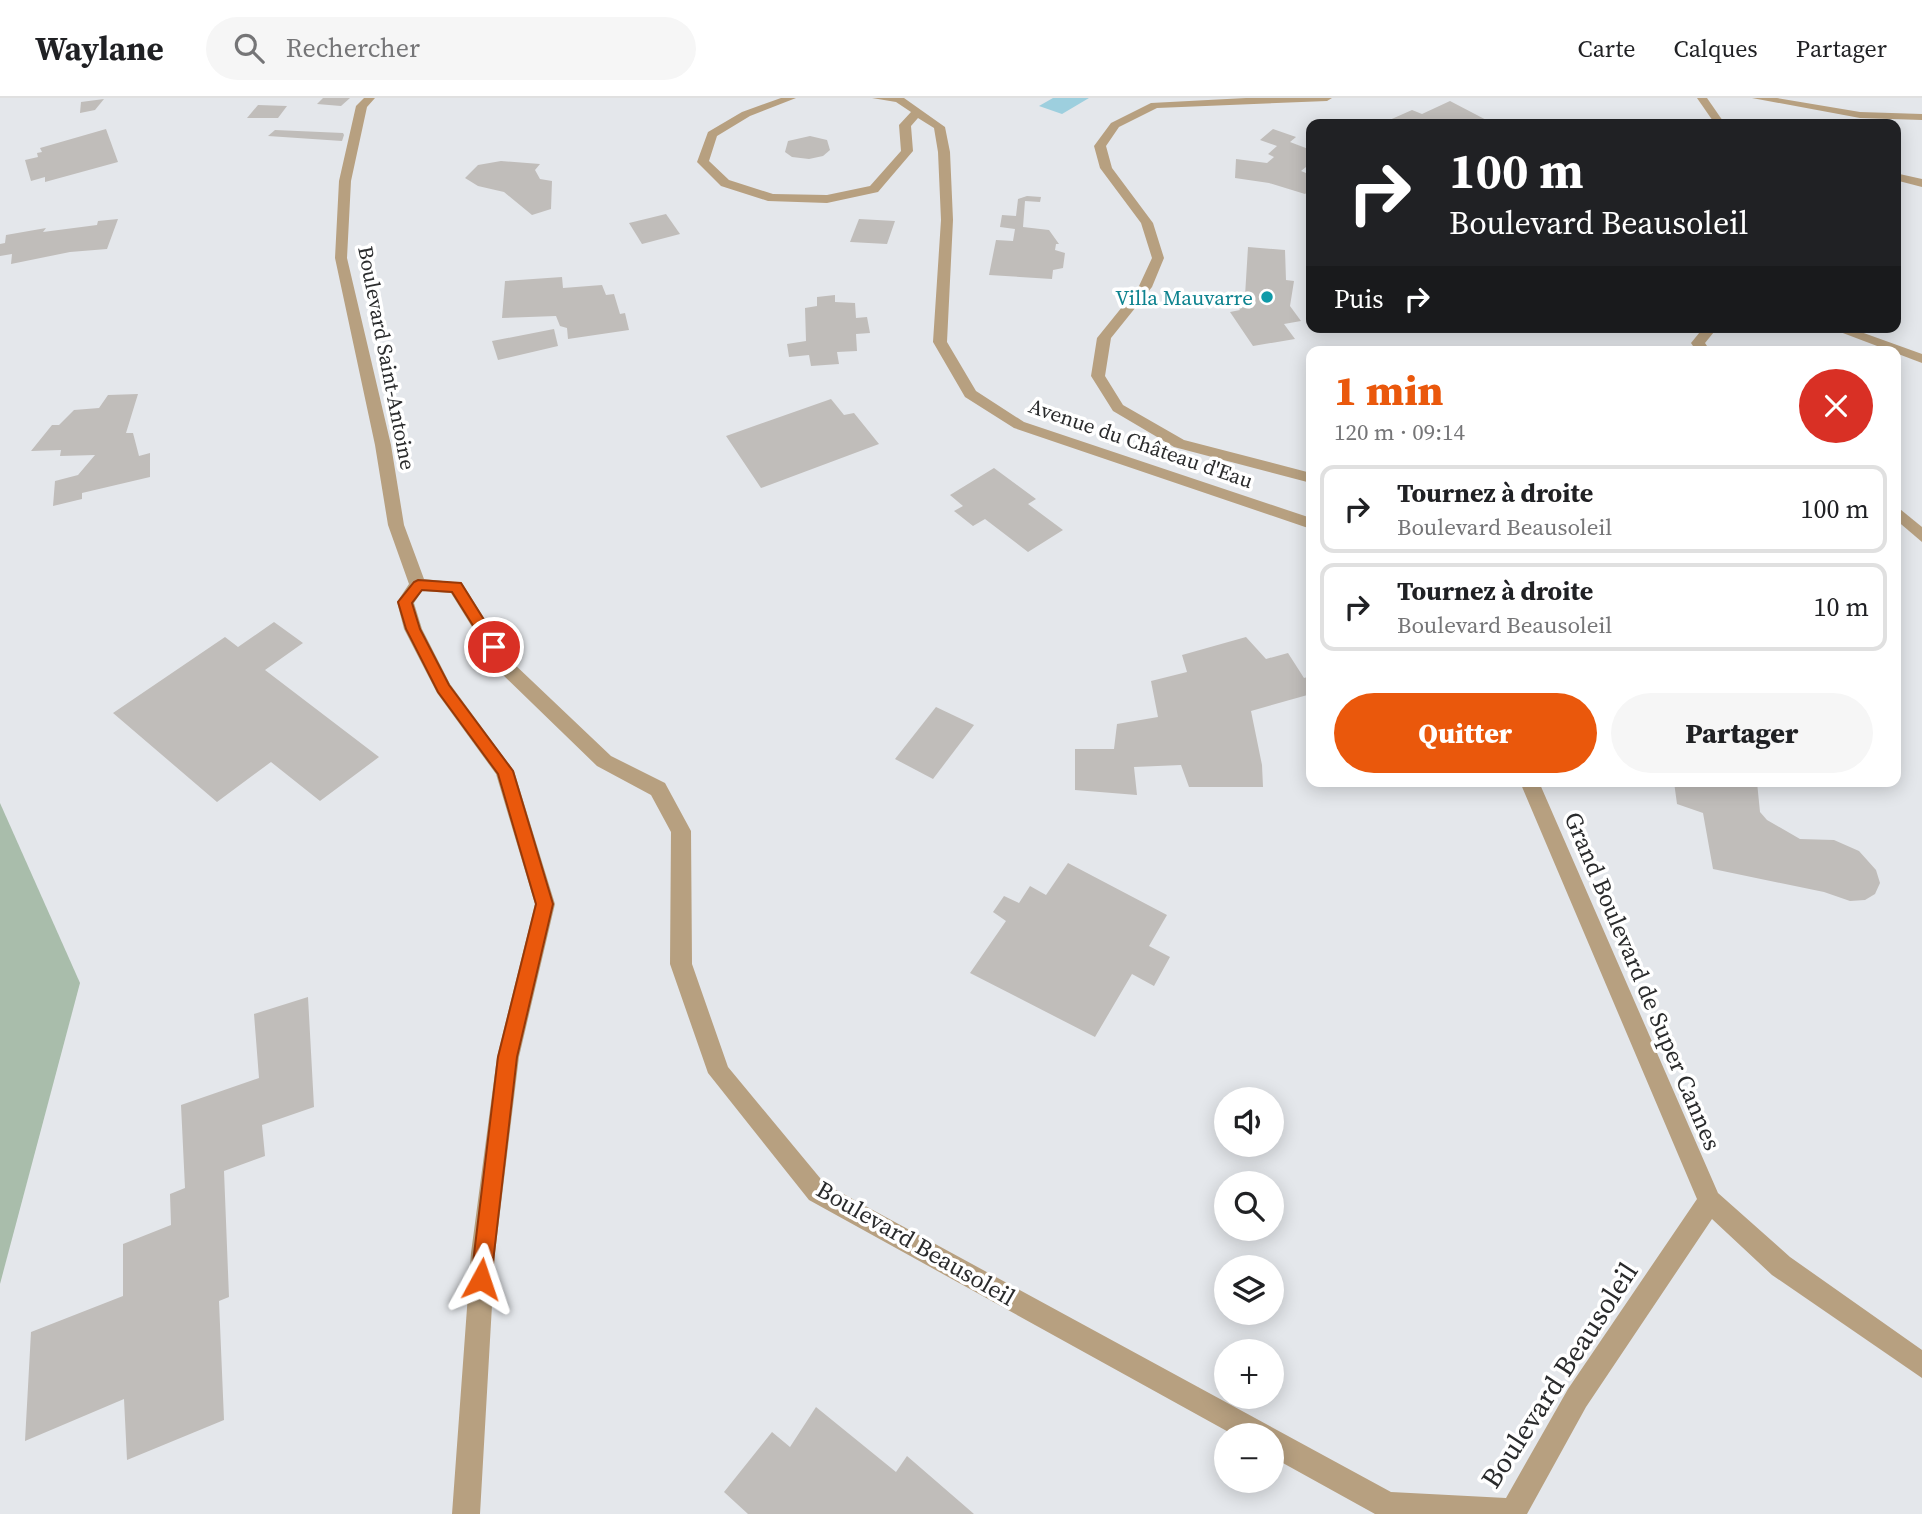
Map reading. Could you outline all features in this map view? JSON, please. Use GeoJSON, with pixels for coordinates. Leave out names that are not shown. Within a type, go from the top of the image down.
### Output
{"type":"FeatureCollection","features":[{"type":"Feature","properties":{"kind":"street","name":"Boulevard Saint-Antoine"},"geometry":{"type":"LineString","coordinates":[[370,98],[362,106],[345,181],[341,258],[383,445],[396,525],[418,585]]}},
{"type":"Feature","properties":{"kind":"street"},"geometry":{"type":"LineString","coordinates":[[790,98],[746,114],[712,134],[703,162],[725,183],[772,198],[827,199],[874,189],[907,151],[905,125],[918,111]]}},
{"type":"Feature","properties":{"kind":"street","name":"Avenue du Château d'Eau"},"geometry":{"type":"LineString","coordinates":[[877,98],[896,99],[939,127],[944,152],[947,220],[940,342],[970,394],[1019,425],[1306,522]]}},
{"type":"Feature","properties":{"kind":"street"},"geometry":{"type":"LineString","coordinates":[[1306,477],[1180,444],[1118,408],[1098,376],[1104,338],[1145,287],[1158,258],[1147,223],[1106,168],[1100,146],[1115,125],[1155,105],[1327,98]]}},
{"type":"Feature","properties":{"kind":"street"},"geometry":{"type":"LineString","coordinates":[[1702,98],[1717,119]]}},
{"type":"Feature","properties":{"kind":"street"},"geometry":{"type":"LineString","coordinates":[[1757,98],[1860,115],[1922,117]]}},
{"type":"Feature","properties":{"kind":"street"},"geometry":{"type":"LineString","coordinates":[[1901,178],[1922,183]]}},
{"type":"Feature","properties":{"kind":"street"},"geometry":{"type":"LineString","coordinates":[[1850,333],[1886,346]]}},
{"type":"Feature","properties":{"kind":"street"},"geometry":{"type":"LineString","coordinates":[[1901,351],[1922,359]]}},
{"type":"Feature","properties":{"kind":"street"},"geometry":{"type":"LineString","coordinates":[[1901,516],[1922,536]]}},
{"type":"Feature","properties":{"kind":"street","name":"Boulevard Beausoleil"},"geometry":{"type":"LineString","coordinates":[[418,585],[456,587],[506,667],[604,761],[658,789],[681,831],[681,964],[719,1073],[817,1192],[1238,1423]]}},
{"type":"Feature","properties":{"kind":"street"},"geometry":{"type":"LineString","coordinates":[[418,585],[405,602],[413,629],[443,688],[505,771],[545,904],[508,1057],[483,1253],[466,1514]]}},
{"type":"Feature","properties":{"kind":"street","name":"Grand Boulevard de Super Cannes"},"geometry":{"type":"LineString","coordinates":[[1531,787],[1710,1201]]}},
{"type":"Feature","properties":{"kind":"street","name":"Boulevard Beausoleil"},"geometry":{"type":"LineString","coordinates":[[1284,1449],[1388,1506],[1513,1513],[1577,1398],[1710,1201]]}},
{"type":"Feature","properties":{"kind":"street"},"geometry":{"type":"LineString","coordinates":[[1710,1201],[1781,1266],[1922,1366]]}},
{"type":"Feature","properties":{"kind":"green space"},"geometry":{"type":"Polygon","coordinates":[[[0,803],[80,983],[0,1284],[0,803]]]}},
{"type":"Feature","properties":{"kind":"water"},"geometry":{"type":"Polygon","coordinates":[[[1053,98],[1089,98],[1062,114],[1039,106],[1053,98]]]}},
{"type":"Feature","properties":{"kind":"building"},"geometry":{"type":"Polygon","coordinates":[[[323,98],[350,98],[341,106],[317,104],[323,98]]]}},
{"type":"Feature","properties":{"kind":"building"},"geometry":{"type":"Polygon","coordinates":[[[104,99],[95,110],[80,113],[81,102],[104,99]]]}},
{"type":"Feature","properties":{"kind":"building"},"geometry":{"type":"Polygon","coordinates":[[[1450,101],[1484,119],[1392,119],[1412,110],[1422,114],[1450,101]]]}},
{"type":"Feature","properties":{"kind":"building"},"geometry":{"type":"Polygon","coordinates":[[[258,105],[287,106],[278,118],[247,118],[258,105]]]}},
{"type":"Feature","properties":{"kind":"building"},"geometry":{"type":"Polygon","coordinates":[[[106,129],[118,162],[45,182],[45,177],[31,181],[25,160],[38,157],[37,153],[42,152],[40,148],[106,129]]]}},
{"type":"Feature","properties":{"kind":"building"},"geometry":{"type":"Polygon","coordinates":[[[1273,129],[1296,137],[1290,142],[1306,148],[1306,167],[1301,171],[1306,173],[1306,193],[1269,183],[1235,178],[1236,159],[1267,163],[1274,157],[1268,154],[1277,146],[1260,140],[1273,129]]]}},
{"type":"Feature","properties":{"kind":"building"},"geometry":{"type":"Polygon","coordinates":[[[275,130],[344,135],[342,141],[268,136],[275,130]]]}},
{"type":"Feature","properties":{"kind":"building"},"geometry":{"type":"Polygon","coordinates":[[[810,136],[827,140],[830,150],[823,156],[809,159],[792,157],[785,152],[788,141],[810,136]]]}},
{"type":"Feature","properties":{"kind":"building"},"geometry":{"type":"Polygon","coordinates":[[[501,161],[540,164],[535,170],[540,179],[552,181],[551,209],[532,215],[504,192],[478,186],[465,178],[478,165],[501,161]]]}},
{"type":"Feature","properties":{"kind":"building"},"geometry":{"type":"Polygon","coordinates":[[[1027,196],[1041,197],[1040,202],[1025,201],[1023,227],[1049,230],[1059,244],[1056,244],[1055,250],[1065,253],[1063,268],[1053,270],[1052,279],[989,275],[996,240],[1013,241],[1015,229],[1000,227],[1002,215],[1016,216],[1018,199],[1027,196]]]}},
{"type":"Feature","properties":{"kind":"building"},"geometry":{"type":"Polygon","coordinates":[[[666,214],[680,234],[642,244],[629,223],[666,214]]]}},
{"type":"Feature","properties":{"kind":"building"},"geometry":{"type":"Polygon","coordinates":[[[118,219],[107,249],[70,252],[11,264],[12,254],[0,256],[0,244],[5,243],[6,235],[46,228],[43,232],[97,225],[98,221],[118,219]]]}},
{"type":"Feature","properties":{"kind":"building"},"geometry":{"type":"Polygon","coordinates":[[[859,219],[895,221],[887,244],[850,242],[859,219]]]}},
{"type":"Feature","properties":{"kind":"building","name":"Villa Mauvarre"},"geometry":{"type":"Polygon","coordinates":[[[1248,247],[1285,250],[1286,280],[1294,281],[1290,306],[1301,321],[1284,324],[1295,339],[1253,346],[1230,312],[1240,310],[1235,302],[1245,296],[1248,247]]]}},
{"type":"Feature","properties":{"kind":"building"},"geometry":{"type":"Polygon","coordinates":[[[562,277],[563,288],[602,285],[606,295],[614,294],[620,314],[625,313],[629,330],[568,339],[567,328],[560,326],[556,316],[502,318],[505,281],[562,277]]]}},
{"type":"Feature","properties":{"kind":"building"},"geometry":{"type":"Polygon","coordinates":[[[835,295],[835,302],[855,303],[856,318],[867,317],[870,333],[856,334],[857,351],[837,352],[839,364],[811,366],[809,355],[789,357],[787,344],[806,341],[805,308],[817,306],[817,297],[835,295]]]}},
{"type":"Feature","properties":{"kind":"building"},"geometry":{"type":"Polygon","coordinates":[[[554,329],[558,346],[498,360],[492,341],[554,329]]]}},
{"type":"Feature","properties":{"kind":"building"},"geometry":{"type":"Polygon","coordinates":[[[138,394],[126,433],[133,433],[139,456],[150,453],[150,477],[82,493],[82,499],[53,506],[55,481],[78,475],[95,455],[60,456],[61,450],[31,451],[52,425],[59,425],[74,410],[99,408],[108,395],[138,394]]]}},
{"type":"Feature","properties":{"kind":"building"},"geometry":{"type":"Polygon","coordinates":[[[831,399],[844,415],[854,413],[879,444],[761,488],[726,436],[831,399]]]}},
{"type":"Feature","properties":{"kind":"building"},"geometry":{"type":"Polygon","coordinates":[[[994,468],[1036,499],[1028,504],[1063,530],[1028,552],[985,519],[973,526],[954,511],[963,506],[950,495],[994,468]]]}},
{"type":"Feature","properties":{"kind":"building"},"geometry":{"type":"Polygon","coordinates":[[[274,622],[303,643],[265,670],[379,757],[320,801],[271,762],[217,802],[113,713],[225,637],[238,647],[274,622]]]}},
{"type":"Feature","properties":{"kind":"building"},"geometry":{"type":"Polygon","coordinates":[[[1246,637],[1266,659],[1288,653],[1306,677],[1306,695],[1251,711],[1262,765],[1263,787],[1189,787],[1181,765],[1134,767],[1137,795],[1075,790],[1075,749],[1114,749],[1117,724],[1158,717],[1151,681],[1187,672],[1182,655],[1246,637]]]}},
{"type":"Feature","properties":{"kind":"building"},"geometry":{"type":"Polygon","coordinates":[[[936,707],[974,725],[933,779],[895,759],[936,707]]]}},
{"type":"Feature","properties":{"kind":"building"},"geometry":{"type":"Polygon","coordinates":[[[1675,787],[1758,787],[1760,812],[1767,820],[1800,839],[1834,840],[1859,851],[1876,870],[1880,883],[1875,894],[1865,900],[1850,901],[1824,892],[1713,869],[1703,813],[1677,804],[1675,787]]]}},
{"type":"Feature","properties":{"kind":"building"},"geometry":{"type":"Polygon","coordinates":[[[1068,863],[1167,915],[1149,946],[1170,957],[1154,986],[1132,974],[1095,1037],[970,973],[1006,921],[993,912],[1004,896],[1019,903],[1030,886],[1046,895],[1068,863]]]}},
{"type":"Feature","properties":{"kind":"building"},"geometry":{"type":"Polygon","coordinates":[[[308,997],[314,1107],[262,1125],[265,1156],[224,1171],[229,1297],[219,1301],[224,1420],[127,1460],[124,1399],[25,1441],[31,1332],[123,1296],[123,1244],[171,1225],[170,1194],[185,1188],[181,1105],[259,1078],[254,1014],[308,997]]]}},
{"type":"Feature","properties":{"kind":"building"},"geometry":{"type":"Polygon","coordinates":[[[816,1407],[896,1472],[907,1456],[974,1514],[748,1514],[724,1492],[772,1432],[790,1447],[816,1407]]]}},
{"type":"Feature","properties":{"kind":"place","name":"Villa Mauvarre"},"geometry":{"type":"Point","coordinates":[1267,297]}},
{"type":"Feature","properties":{"kind":"route"},"geometry":{"type":"LineString","coordinates":[[481,1279],[508,1057],[545,904],[505,771],[443,688],[413,629],[405,602],[418,585],[456,587],[494,647]]}}]}
